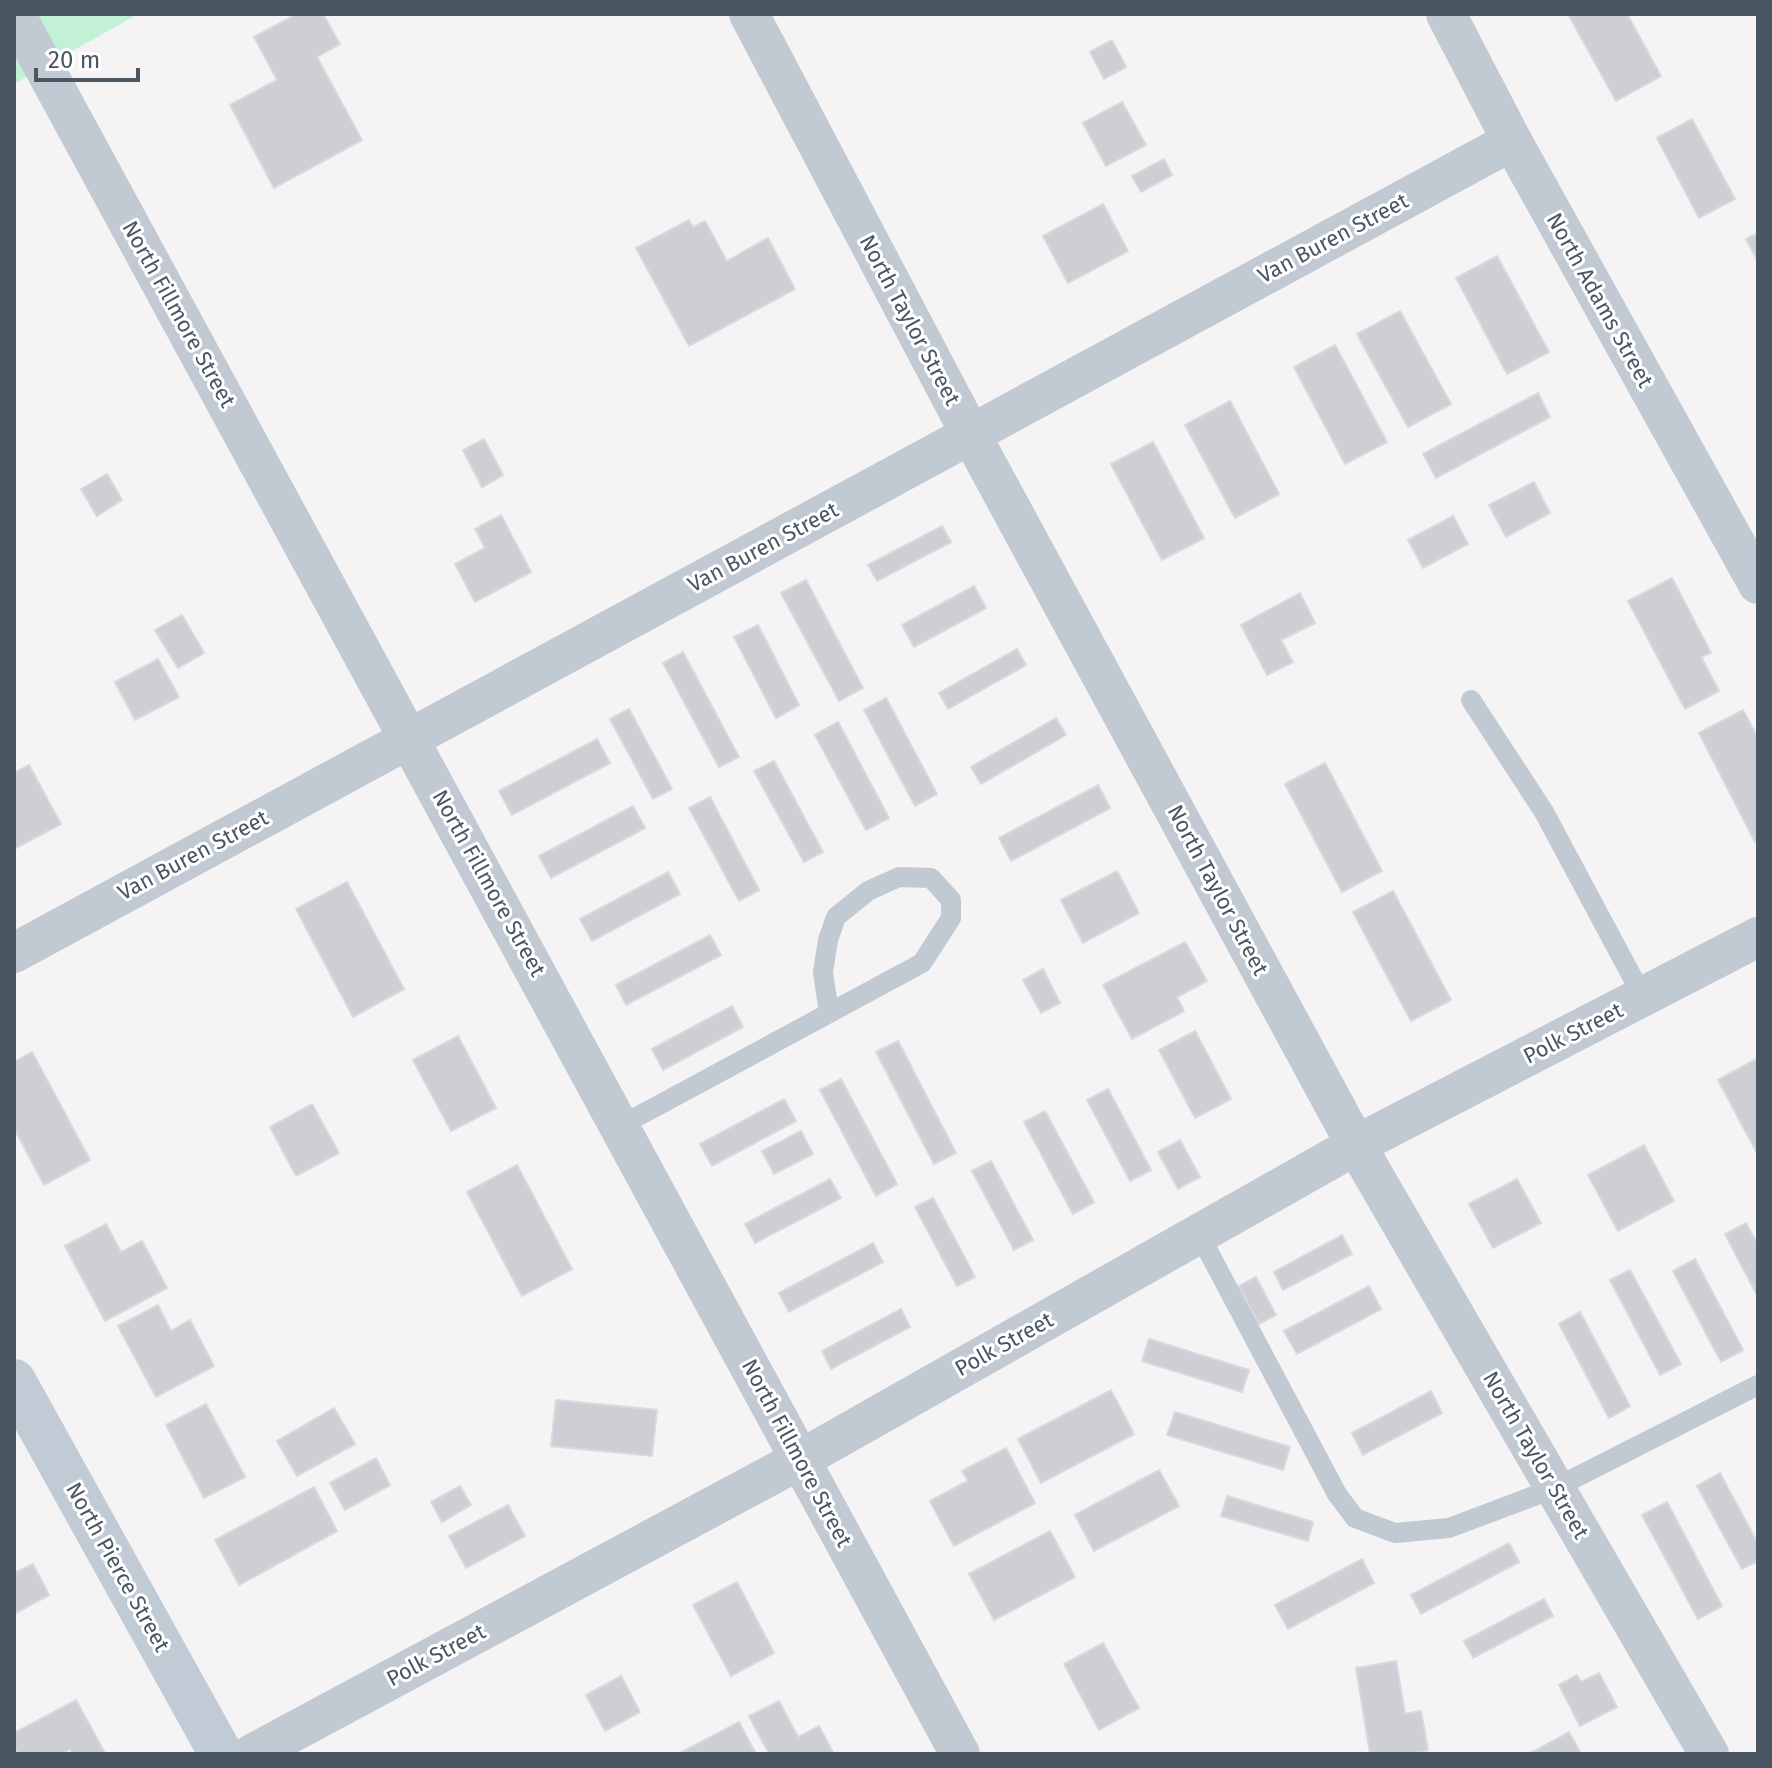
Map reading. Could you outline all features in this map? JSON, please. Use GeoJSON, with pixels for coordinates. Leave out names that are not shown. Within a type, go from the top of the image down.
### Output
{"type":"FeatureCollection","features":[{"type":"Feature","properties":{"kind":"main road","name":"North Pierce Street"},"geometry":{"type":"LineString","coordinates":[[14,1381],[221,1754]]}},
{"type":"Feature","properties":{"kind":"street","name":"North Fillmore Street"},"geometry":{"type":"LineString","coordinates":[[15,14],[960,1754]]}},
{"type":"Feature","properties":{"kind":"street","name":"North Taylor Street"},"geometry":{"type":"LineString","coordinates":[[749,14],[971,435],[1356,1145],[1709,1754]]}},
{"type":"Feature","properties":{"kind":"street","name":"North Adams Street"},"geometry":{"type":"LineString","coordinates":[[1446,14],[1512,141],[1758,584]]}},
{"type":"Feature","properties":{"kind":"street","name":"Van Buren Street"},"geometry":{"type":"LineString","coordinates":[[14,953],[1512,141]]}},
{"type":"Feature","properties":{"kind":"street","name":"Polk Street"},"geometry":{"type":"LineString","coordinates":[[252,1754],[801,1459],[1356,1145],[1758,937]]}},
{"type":"Feature","properties":{"kind":"lane"},"geometry":{"type":"LineString","coordinates":[[1471,700],[1544,812],[1643,997]]}},
{"type":"Feature","properties":{"kind":"lane"},"geometry":{"type":"LineString","coordinates":[[620,1126],[922,963],[951,918],[951,900],[931,878],[899,877],[868,891],[836,917],[828,940],[823,972],[829,1013]]}},
{"type":"Feature","properties":{"kind":"lane"},"geometry":{"type":"LineString","coordinates":[[1199,1234],[1337,1494],[1355,1518],[1395,1533],[1449,1528],[1555,1488],[1758,1385]]}},
{"type":"Feature","properties":{"kind":"green space"},"geometry":{"type":"Polygon","coordinates":[[[14,14],[138,14],[14,84],[14,14]]]}},
{"type":"Feature","properties":{"kind":"building"},"geometry":{"type":"Polygon","coordinates":[[[297,14],[323,14],[340,44],[317,57],[362,140],[274,188],[230,105],[277,80],[254,37],[297,14]]]}},
{"type":"Feature","properties":{"kind":"building"},"geometry":{"type":"Polygon","coordinates":[[[1568,14],[1627,14],[1661,76],[1616,101],[1568,14]]]}},
{"type":"Feature","properties":{"kind":"building"},"geometry":{"type":"Polygon","coordinates":[[[1112,40],[1126,67],[1104,79],[1090,52],[1112,40]]]}},
{"type":"Feature","properties":{"kind":"building"},"geometry":{"type":"Polygon","coordinates":[[[1122,102],[1146,145],[1106,166],[1083,123],[1122,102]]]}},
{"type":"Feature","properties":{"kind":"building"},"geometry":{"type":"Polygon","coordinates":[[[1692,119],[1735,199],[1699,218],[1657,138],[1692,119]]]}},
{"type":"Feature","properties":{"kind":"building"},"geometry":{"type":"Polygon","coordinates":[[[1164,159],[1172,175],[1141,192],[1132,176],[1164,159]]]}},
{"type":"Feature","properties":{"kind":"building"},"geometry":{"type":"Polygon","coordinates":[[[1103,204],[1128,251],[1068,283],[1043,236],[1103,204]]]}},
{"type":"Feature","properties":{"kind":"building"},"geometry":{"type":"Polygon","coordinates":[[[689,220],[693,227],[705,221],[727,261],[768,238],[795,289],[689,346],[636,248],[689,220]]]}},
{"type":"Feature","properties":{"kind":"building"},"geometry":{"type":"Polygon","coordinates":[[[1758,233],[1758,262],[1746,239],[1758,233]]]}},
{"type":"Feature","properties":{"kind":"building"},"geometry":{"type":"Polygon","coordinates":[[[1497,256],[1549,352],[1507,374],[1456,278],[1497,256]]]}},
{"type":"Feature","properties":{"kind":"building"},"geometry":{"type":"Polygon","coordinates":[[[1400,311],[1451,404],[1408,427],[1357,334],[1400,311]]]}},
{"type":"Feature","properties":{"kind":"building"},"geometry":{"type":"Polygon","coordinates":[[[1335,345],[1387,442],[1345,464],[1294,367],[1335,345]]]}},
{"type":"Feature","properties":{"kind":"building"},"geometry":{"type":"Polygon","coordinates":[[[1538,393],[1550,417],[1436,478],[1423,454],[1538,393]]]}},
{"type":"Feature","properties":{"kind":"building"},"geometry":{"type":"Polygon","coordinates":[[[1230,401],[1279,494],[1235,518],[1185,425],[1230,401]]]}},
{"type":"Feature","properties":{"kind":"building"},"geometry":{"type":"Polygon","coordinates":[[[484,439],[503,475],[482,487],[463,450],[484,439]]]}},
{"type":"Feature","properties":{"kind":"building"},"geometry":{"type":"Polygon","coordinates":[[[1153,442],[1204,538],[1162,560],[1111,464],[1153,442]]]}},
{"type":"Feature","properties":{"kind":"building"},"geometry":{"type":"Polygon","coordinates":[[[107,474],[122,500],[97,516],[81,489],[107,474]]]}},
{"type":"Feature","properties":{"kind":"building"},"geometry":{"type":"Polygon","coordinates":[[[1534,482],[1550,513],[1506,537],[1489,505],[1534,482]]]}},
{"type":"Feature","properties":{"kind":"building"},"geometry":{"type":"Polygon","coordinates":[[[501,515],[531,572],[475,602],[455,564],[485,548],[475,529],[501,515]]]}},
{"type":"Feature","properties":{"kind":"building"},"geometry":{"type":"Polygon","coordinates":[[[1453,516],[1468,544],[1423,568],[1408,540],[1453,516]]]}},
{"type":"Feature","properties":{"kind":"building"},"geometry":{"type":"Polygon","coordinates":[[[942,526],[951,542],[877,581],[868,565],[942,526]]]}},
{"type":"Feature","properties":{"kind":"building"},"geometry":{"type":"Polygon","coordinates":[[[1672,578],[1711,653],[1701,657],[1719,691],[1685,709],[1628,601],[1672,578]]]}},
{"type":"Feature","properties":{"kind":"building"},"geometry":{"type":"Polygon","coordinates":[[[806,580],[863,688],[839,701],[781,593],[806,580]]]}},
{"type":"Feature","properties":{"kind":"building"},"geometry":{"type":"Polygon","coordinates":[[[974,586],[986,608],[914,647],[902,625],[974,586]]]}},
{"type":"Feature","properties":{"kind":"building"},"geometry":{"type":"Polygon","coordinates":[[[1300,593],[1315,623],[1281,640],[1293,662],[1267,675],[1241,625],[1300,593]]]}},
{"type":"Feature","properties":{"kind":"building"},"geometry":{"type":"Polygon","coordinates":[[[182,615],[204,653],[178,668],[155,630],[182,615]]]}},
{"type":"Feature","properties":{"kind":"building"},"geometry":{"type":"Polygon","coordinates":[[[758,625],[799,705],[776,718],[734,637],[758,625]]]}},
{"type":"Feature","properties":{"kind":"building"},"geometry":{"type":"Polygon","coordinates":[[[1017,649],[1026,665],[948,709],[939,693],[1017,649]]]}},
{"type":"Feature","properties":{"kind":"building"},"geometry":{"type":"Polygon","coordinates":[[[683,652],[739,757],[719,767],[663,663],[683,652]]]}},
{"type":"Feature","properties":{"kind":"building"},"geometry":{"type":"Polygon","coordinates":[[[158,659],[179,697],[135,720],[115,682],[158,659]]]}},
{"type":"Feature","properties":{"kind":"building"},"geometry":{"type":"Polygon","coordinates":[[[886,698],[937,794],[915,806],[864,710],[886,698]]]}},
{"type":"Feature","properties":{"kind":"building"},"geometry":{"type":"Polygon","coordinates":[[[629,709],[672,789],[653,799],[610,719],[629,709]]]}},
{"type":"Feature","properties":{"kind":"building"},"geometry":{"type":"Polygon","coordinates":[[[1743,710],[1758,738],[1758,841],[1755,842],[1699,733],[1743,710]]]}},
{"type":"Feature","properties":{"kind":"building"},"geometry":{"type":"Polygon","coordinates":[[[1056,718],[1066,735],[981,784],[971,767],[1056,718]]]}},
{"type":"Feature","properties":{"kind":"building"},"geometry":{"type":"Polygon","coordinates":[[[838,722],[889,818],[866,830],[815,735],[838,722]]]}},
{"type":"Feature","properties":{"kind":"building"},"geometry":{"type":"Polygon","coordinates":[[[597,739],[610,763],[512,815],[499,791],[597,739]]]}},
{"type":"Feature","properties":{"kind":"building"},"geometry":{"type":"Polygon","coordinates":[[[774,761],[823,852],[804,862],[754,771],[774,761]]]}},
{"type":"Feature","properties":{"kind":"building"},"geometry":{"type":"Polygon","coordinates":[[[1325,763],[1382,871],[1342,892],[1285,784],[1325,763]]]}},
{"type":"Feature","properties":{"kind":"building"},"geometry":{"type":"Polygon","coordinates":[[[29,765],[61,824],[14,849],[14,773],[29,765]]]}},
{"type":"Feature","properties":{"kind":"building"},"geometry":{"type":"Polygon","coordinates":[[[1098,785],[1110,808],[1011,861],[999,838],[1098,785]]]}},
{"type":"Feature","properties":{"kind":"building"},"geometry":{"type":"Polygon","coordinates":[[[710,797],[759,890],[739,901],[689,808],[710,797]]]}},
{"type":"Feature","properties":{"kind":"building"},"geometry":{"type":"Polygon","coordinates":[[[633,806],[645,828],[551,878],[539,856],[633,806]]]}},
{"type":"Feature","properties":{"kind":"building"},"geometry":{"type":"Polygon","coordinates":[[[1117,871],[1139,913],[1083,943],[1061,900],[1117,871]]]}},
{"type":"Feature","properties":{"kind":"building"},"geometry":{"type":"Polygon","coordinates":[[[668,872],[680,894],[592,941],[580,919],[668,872]]]}},
{"type":"Feature","properties":{"kind":"building"},"geometry":{"type":"Polygon","coordinates":[[[347,882],[404,989],[353,1017],[296,909],[347,882]]]}},
{"type":"Feature","properties":{"kind":"building"},"geometry":{"type":"Polygon","coordinates":[[[1393,891],[1451,1000],[1411,1021],[1353,912],[1393,891]]]}},
{"type":"Feature","properties":{"kind":"building"},"geometry":{"type":"Polygon","coordinates":[[[710,935],[721,955],[626,1005],[616,985],[710,935]]]}},
{"type":"Feature","properties":{"kind":"building"},"geometry":{"type":"Polygon","coordinates":[[[1185,942],[1207,981],[1177,997],[1184,1011],[1132,1039],[1103,985],[1185,942]]]}},
{"type":"Feature","properties":{"kind":"building"},"geometry":{"type":"Polygon","coordinates":[[[1043,969],[1060,1003],[1041,1013],[1023,980],[1043,969]]]}},
{"type":"Feature","properties":{"kind":"building"},"geometry":{"type":"Polygon","coordinates":[[[732,1006],[743,1027],[663,1070],[652,1049],[732,1006]]]}},
{"type":"Feature","properties":{"kind":"building"},"geometry":{"type":"Polygon","coordinates":[[[1195,1031],[1231,1099],[1195,1118],[1159,1050],[1195,1031]]]}},
{"type":"Feature","properties":{"kind":"building"},"geometry":{"type":"Polygon","coordinates":[[[458,1036],[496,1108],[451,1131],[413,1060],[458,1036]]]}},
{"type":"Feature","properties":{"kind":"building"},"geometry":{"type":"Polygon","coordinates":[[[898,1041],[956,1153],[934,1164],[876,1052],[898,1041]]]}},
{"type":"Feature","properties":{"kind":"building"},"geometry":{"type":"Polygon","coordinates":[[[32,1052],[90,1160],[44,1185],[14,1128],[14,1062],[32,1052]]]}},
{"type":"Feature","properties":{"kind":"building"},"geometry":{"type":"Polygon","coordinates":[[[1758,1058],[1758,1155],[1718,1080],[1758,1058]]]}},
{"type":"Feature","properties":{"kind":"building"},"geometry":{"type":"Polygon","coordinates":[[[841,1079],[897,1184],[876,1196],[820,1090],[841,1079]]]}},
{"type":"Feature","properties":{"kind":"building"},"geometry":{"type":"Polygon","coordinates":[[[1108,1089],[1151,1170],[1130,1181],[1087,1100],[1108,1089]]]}},
{"type":"Feature","properties":{"kind":"building"},"geometry":{"type":"Polygon","coordinates":[[[784,1099],[796,1121],[712,1166],[700,1144],[784,1099]]]}},
{"type":"Feature","properties":{"kind":"building"},"geometry":{"type":"Polygon","coordinates":[[[312,1104],[339,1153],[296,1176],[270,1127],[312,1104]]]}},
{"type":"Feature","properties":{"kind":"building"},"geometry":{"type":"Polygon","coordinates":[[[1045,1111],[1094,1202],[1073,1214],[1024,1122],[1045,1111]]]}},
{"type":"Feature","properties":{"kind":"building"},"geometry":{"type":"Polygon","coordinates":[[[801,1131],[813,1154],[774,1174],[762,1151],[801,1131]]]}},
{"type":"Feature","properties":{"kind":"building"},"geometry":{"type":"Polygon","coordinates":[[[1180,1140],[1200,1177],[1178,1189],[1158,1152],[1180,1140]]]}},
{"type":"Feature","properties":{"kind":"building"},"geometry":{"type":"Polygon","coordinates":[[[1644,1145],[1674,1201],[1618,1231],[1588,1175],[1644,1145]]]}},
{"type":"Feature","properties":{"kind":"building"},"geometry":{"type":"Polygon","coordinates":[[[991,1161],[1033,1240],[1014,1250],[972,1171],[991,1161]]]}},
{"type":"Feature","properties":{"kind":"building"},"geometry":{"type":"Polygon","coordinates":[[[517,1165],[572,1269],[522,1296],[467,1192],[517,1165]]]}},
{"type":"Feature","properties":{"kind":"building"},"geometry":{"type":"Polygon","coordinates":[[[830,1179],[841,1198],[755,1243],[745,1224],[830,1179]]]}},
{"type":"Feature","properties":{"kind":"building"},"geometry":{"type":"Polygon","coordinates":[[[1517,1179],[1541,1223],[1493,1248],[1469,1204],[1517,1179]]]}},
{"type":"Feature","properties":{"kind":"building"},"geometry":{"type":"Polygon","coordinates":[[[933,1198],[975,1277],[957,1286],[915,1207],[933,1198]]]}},
{"type":"Feature","properties":{"kind":"building"},"geometry":{"type":"Polygon","coordinates":[[[1746,1223],[1758,1245],[1758,1297],[1725,1234],[1746,1223]]]}},
{"type":"Feature","properties":{"kind":"building"},"geometry":{"type":"Polygon","coordinates":[[[106,1224],[121,1252],[142,1241],[167,1288],[105,1321],[65,1246],[106,1224]]]}},
{"type":"Feature","properties":{"kind":"building"},"geometry":{"type":"Polygon","coordinates":[[[1342,1235],[1352,1254],[1283,1290],[1274,1272],[1342,1235]]]}},
{"type":"Feature","properties":{"kind":"building"},"geometry":{"type":"Polygon","coordinates":[[[873,1243],[883,1262],[789,1312],[779,1293],[873,1243]]]}},
{"type":"Feature","properties":{"kind":"building"},"geometry":{"type":"Polygon","coordinates":[[[1695,1259],[1743,1350],[1721,1362],[1673,1271],[1695,1259]]]}},
{"type":"Feature","properties":{"kind":"building"},"geometry":{"type":"Polygon","coordinates":[[[1630,1270],[1681,1364],[1660,1375],[1610,1280],[1630,1270]]]}},
{"type":"Feature","properties":{"kind":"building"},"geometry":{"type":"Polygon","coordinates":[[[1256,1277],[1276,1315],[1259,1324],[1239,1286],[1256,1277]]]}},
{"type":"Feature","properties":{"kind":"building"},"geometry":{"type":"Polygon","coordinates":[[[1369,1286],[1381,1309],[1297,1354],[1284,1331],[1369,1286]]]}},
{"type":"Feature","properties":{"kind":"building"},"geometry":{"type":"Polygon","coordinates":[[[158,1305],[171,1331],[190,1320],[214,1366],[156,1397],[118,1326],[158,1305]]]}},
{"type":"Feature","properties":{"kind":"building"},"geometry":{"type":"Polygon","coordinates":[[[901,1309],[910,1327],[831,1369],[822,1351],[901,1309]]]}},
{"type":"Feature","properties":{"kind":"building"},"geometry":{"type":"Polygon","coordinates":[[[1580,1312],[1630,1406],[1609,1418],[1559,1324],[1580,1312]]]}},
{"type":"Feature","properties":{"kind":"building"},"geometry":{"type":"Polygon","coordinates":[[[1149,1339],[1249,1370],[1242,1392],[1142,1361],[1149,1339]]]}},
{"type":"Feature","properties":{"kind":"building"},"geometry":{"type":"Polygon","coordinates":[[[1111,1390],[1134,1434],[1041,1483],[1018,1439],[1111,1390]]]}},
{"type":"Feature","properties":{"kind":"building"},"geometry":{"type":"Polygon","coordinates":[[[1431,1391],[1442,1413],[1363,1455],[1352,1433],[1431,1391]]]}},
{"type":"Feature","properties":{"kind":"building"},"geometry":{"type":"Polygon","coordinates":[[[556,1400],[657,1410],[652,1456],[551,1446],[556,1400]]]}},
{"type":"Feature","properties":{"kind":"building"},"geometry":{"type":"Polygon","coordinates":[[[206,1404],[245,1477],[204,1498],[166,1425],[206,1404]]]}},
{"type":"Feature","properties":{"kind":"building"},"geometry":{"type":"Polygon","coordinates":[[[334,1408],[355,1444],[297,1476],[277,1441],[334,1408]]]}},
{"type":"Feature","properties":{"kind":"building"},"geometry":{"type":"Polygon","coordinates":[[[1175,1412],[1290,1447],[1283,1470],[1167,1435],[1175,1412]]]}},
{"type":"Feature","properties":{"kind":"building"},"geometry":{"type":"Polygon","coordinates":[[[1006,1448],[1035,1503],[954,1546],[930,1501],[968,1481],[962,1471],[1006,1448]]]}},
{"type":"Feature","properties":{"kind":"building"},"geometry":{"type":"Polygon","coordinates":[[[376,1458],[390,1485],[345,1510],[330,1483],[376,1458]]]}},
{"type":"Feature","properties":{"kind":"building"},"geometry":{"type":"Polygon","coordinates":[[[1159,1470],[1179,1506],[1094,1551],[1075,1515],[1159,1470]]]}},
{"type":"Feature","properties":{"kind":"building"},"geometry":{"type":"Polygon","coordinates":[[[1720,1473],[1758,1544],[1758,1561],[1742,1569],[1697,1486],[1720,1473]]]}},
{"type":"Feature","properties":{"kind":"building"},"geometry":{"type":"Polygon","coordinates":[[[460,1486],[471,1505],[442,1522],[431,1502],[460,1486]]]}},
{"type":"Feature","properties":{"kind":"building"},"geometry":{"type":"Polygon","coordinates":[[[314,1487],[337,1531],[239,1585],[215,1540],[314,1487]]]}},
{"type":"Feature","properties":{"kind":"building"},"geometry":{"type":"Polygon","coordinates":[[[1227,1496],[1313,1522],[1308,1541],[1221,1516],[1227,1496]]]}},
{"type":"Feature","properties":{"kind":"building"},"geometry":{"type":"Polygon","coordinates":[[[1667,1502],[1722,1606],[1698,1619],[1642,1515],[1667,1502]]]}},
{"type":"Feature","properties":{"kind":"building"},"geometry":{"type":"Polygon","coordinates":[[[508,1505],[525,1536],[466,1568],[449,1536],[508,1505]]]}},
{"type":"Feature","properties":{"kind":"building"},"geometry":{"type":"Polygon","coordinates":[[[1050,1531],[1075,1577],[994,1620],[969,1574],[1050,1531]]]}},
{"type":"Feature","properties":{"kind":"building"},"geometry":{"type":"Polygon","coordinates":[[[1509,1543],[1519,1562],[1421,1614],[1411,1595],[1509,1543]]]}},
{"type":"Feature","properties":{"kind":"building"},"geometry":{"type":"Polygon","coordinates":[[[1362,1559],[1374,1583],[1288,1629],[1275,1605],[1362,1559]]]}},
{"type":"Feature","properties":{"kind":"building"},"geometry":{"type":"Polygon","coordinates":[[[33,1564],[49,1595],[14,1614],[14,1573],[33,1564]]]}},
{"type":"Feature","properties":{"kind":"building"},"geometry":{"type":"Polygon","coordinates":[[[737,1582],[774,1653],[731,1676],[693,1605],[737,1582]]]}},
{"type":"Feature","properties":{"kind":"building"},"geometry":{"type":"Polygon","coordinates":[[[1544,1599],[1553,1616],[1473,1658],[1464,1641],[1544,1599]]]}},
{"type":"Feature","properties":{"kind":"building"},"geometry":{"type":"Polygon","coordinates":[[[1103,1643],[1139,1708],[1099,1730],[1064,1664],[1103,1643]]]}},
{"type":"Feature","properties":{"kind":"building"},"geometry":{"type":"Polygon","coordinates":[[[1396,1661],[1405,1714],[1421,1711],[1428,1750],[1407,1754],[1370,1754],[1356,1668],[1396,1661]]]}},
{"type":"Feature","properties":{"kind":"building"},"geometry":{"type":"Polygon","coordinates":[[[1599,1673],[1617,1707],[1580,1726],[1559,1685],[1577,1675],[1581,1682],[1599,1673]]]}},
{"type":"Feature","properties":{"kind":"building"},"geometry":{"type":"Polygon","coordinates":[[[621,1676],[640,1712],[605,1731],[586,1695],[621,1676]]]}},
{"type":"Feature","properties":{"kind":"building"},"geometry":{"type":"Polygon","coordinates":[[[76,1700],[105,1753],[73,1754],[70,1749],[61,1754],[18,1754],[14,1747],[14,1733],[76,1700]]]}},
{"type":"Feature","properties":{"kind":"building"},"geometry":{"type":"Polygon","coordinates":[[[779,1701],[798,1737],[819,1726],[834,1754],[769,1754],[749,1716],[779,1701]]]}},
{"type":"Feature","properties":{"kind":"building"},"geometry":{"type":"Polygon","coordinates":[[[739,1722],[756,1754],[678,1754],[739,1722]]]}},
{"type":"Feature","properties":{"kind":"building"},"geometry":{"type":"Polygon","coordinates":[[[1569,1732],[1581,1754],[1529,1754],[1569,1732]]]}}]}
